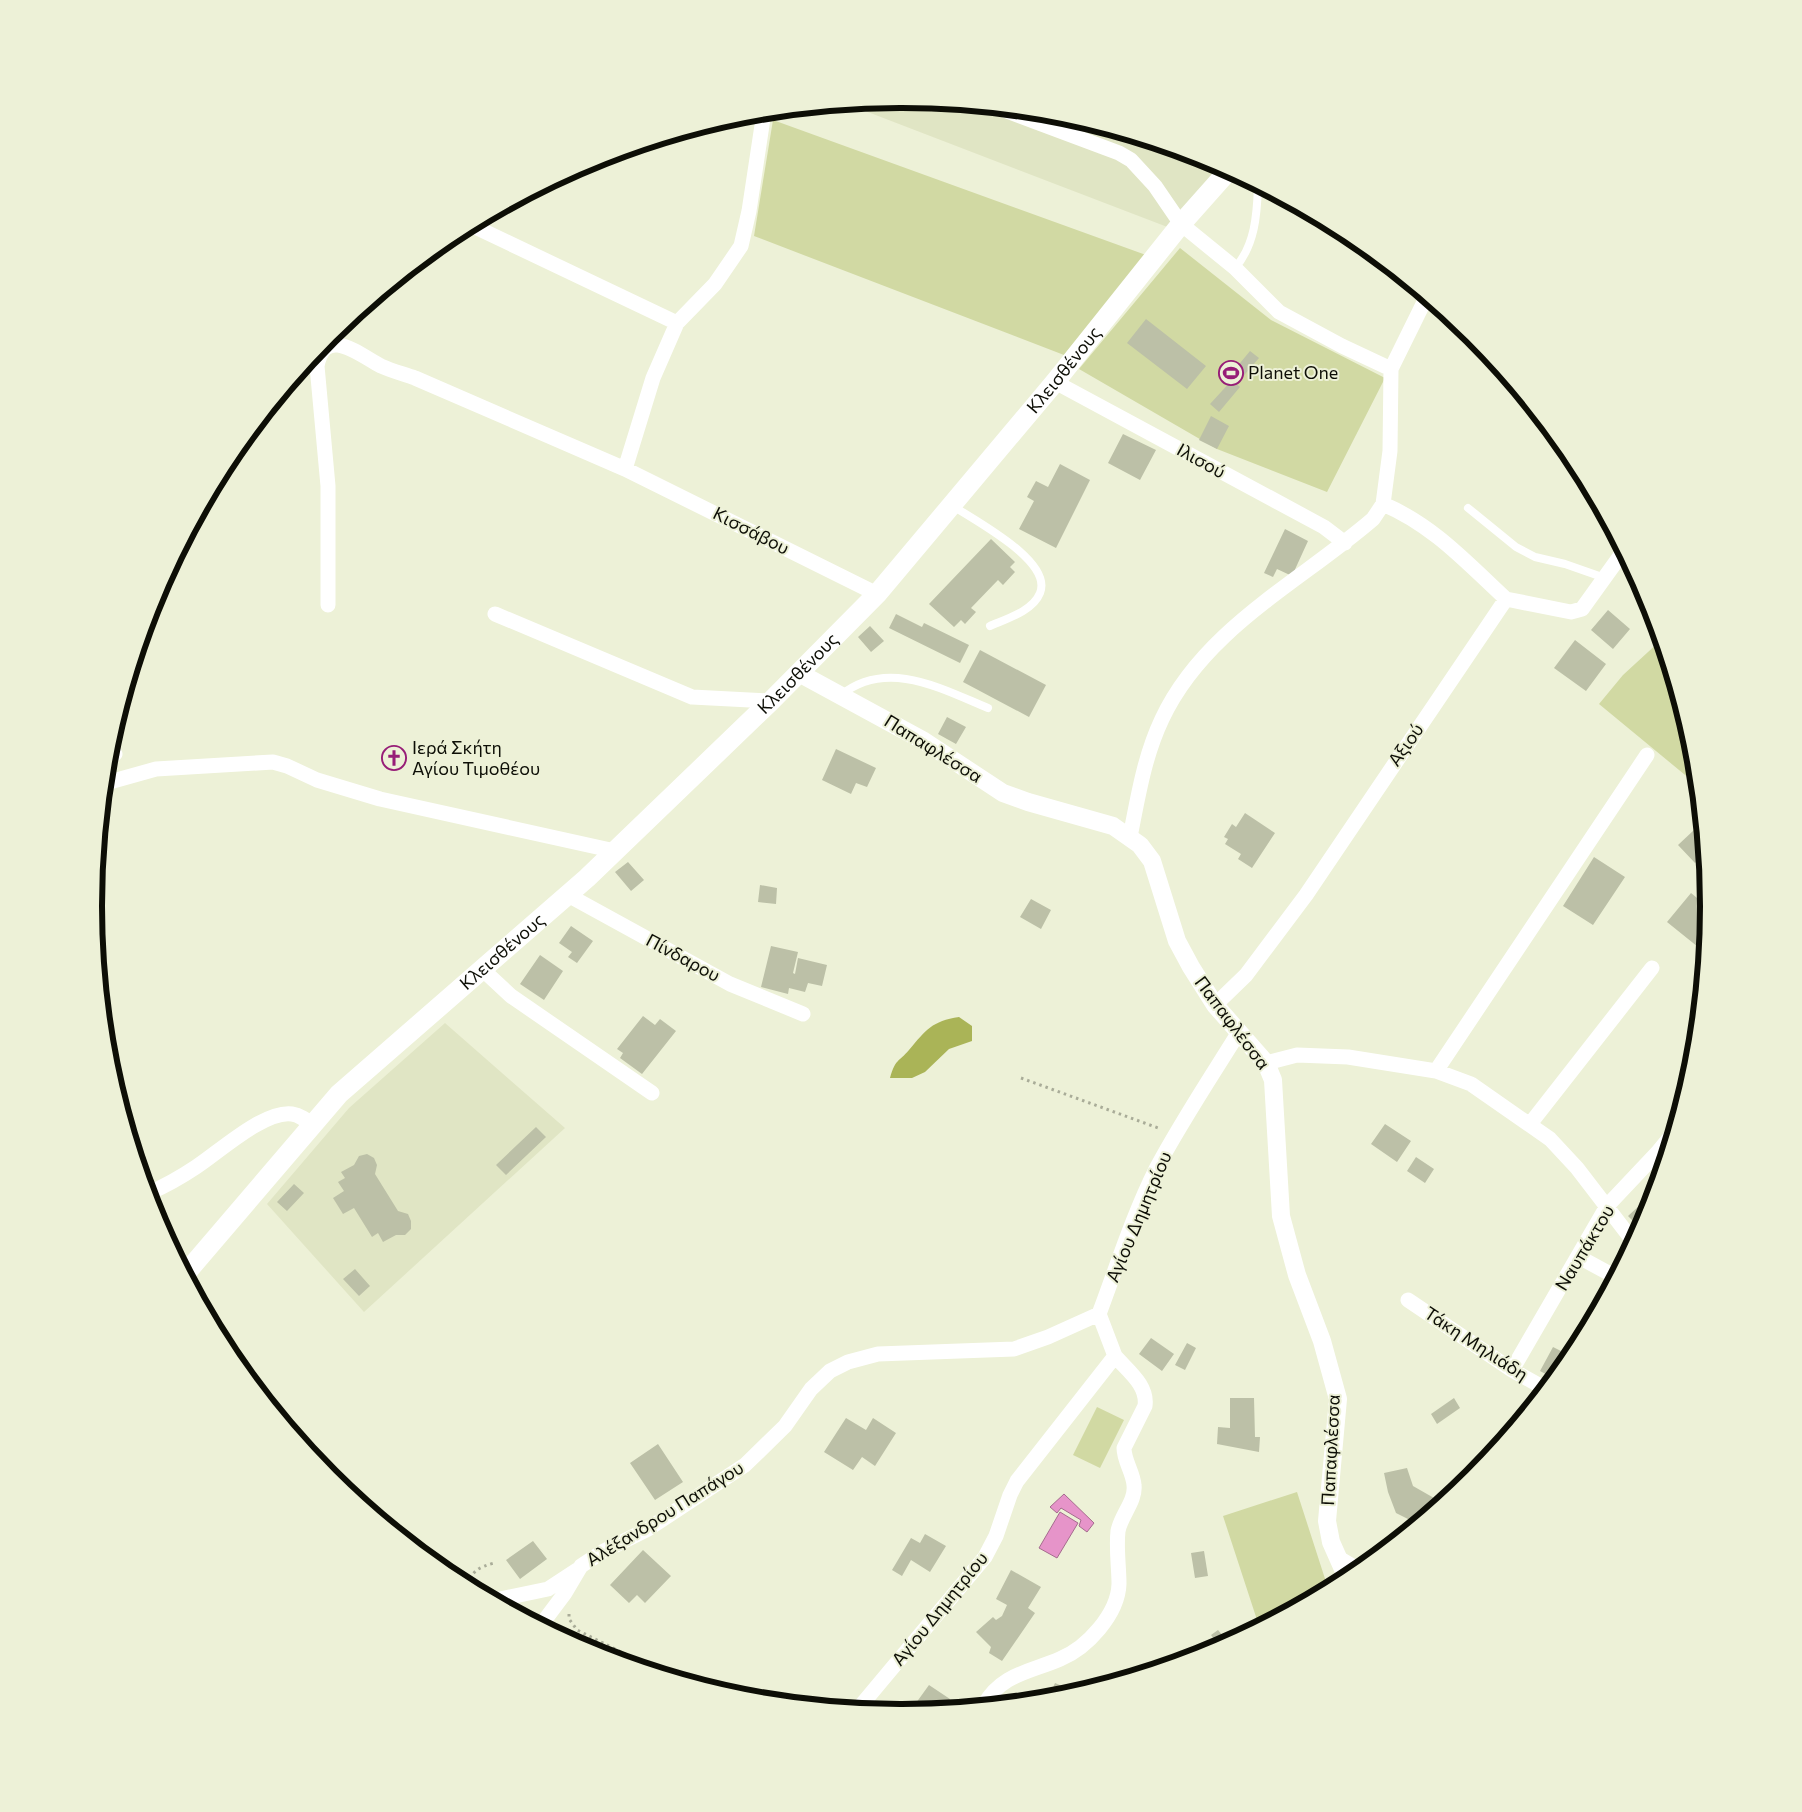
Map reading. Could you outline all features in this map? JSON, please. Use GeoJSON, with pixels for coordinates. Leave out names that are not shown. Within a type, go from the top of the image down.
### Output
{"type":"FeatureCollection","features":[{"type":"Feature","properties":{"kind":"main road","name":"Κλεισθένους"},"geometry":{"type":"LineString","coordinates":[[190,1268],[340,1094],[566,894],[587,878],[771,701],[877,594],[1055,382],[1180,224],[1224,176]]}},
{"type":"Feature","properties":{"kind":"street"},"geometry":{"type":"LineString","coordinates":[[1022,117],[1125,157],[1155,186],[1180,224],[1235,268],[1270,304],[1289,319],[1391,369]]}},
{"type":"Feature","properties":{"kind":"street"},"geometry":{"type":"LineString","coordinates":[[625,469],[653,378],[677,323],[715,284],[741,246],[749,211],[763,120]]}},
{"type":"Feature","properties":{"kind":"street"},"geometry":{"type":"LineString","coordinates":[[479,229],[677,323]]}},
{"type":"Feature","properties":{"kind":"street"},"geometry":{"type":"LineString","coordinates":[[1130,837],[1143,774],[1152,743],[1162,719],[1182,685],[1207,654],[1223,638],[1284,588],[1345,543],[1373,519],[1383,504],[1390,451],[1391,369],[1423,303]]}},
{"type":"Feature","properties":{"kind":"street","name":"Κισσάβου"},"geometry":{"type":"LineString","coordinates":[[333,345],[342,344],[382,366],[415,378],[625,469],[877,594]]}},
{"type":"Feature","properties":{"kind":"street"},"geometry":{"type":"LineString","coordinates":[[318,361],[328,486],[328,605]]}},
{"type":"Feature","properties":{"kind":"street","name":"Ιλισού"},"geometry":{"type":"LineString","coordinates":[[1055,382],[1324,528],[1345,543]]}},
{"type":"Feature","properties":{"kind":"street"},"geometry":{"type":"LineString","coordinates":[[1383,504],[1416,520],[1438,536],[1506,599],[1571,612],[1582,608],[1619,558]]}},
{"type":"Feature","properties":{"kind":"street","name":"Αξιού"},"geometry":{"type":"LineString","coordinates":[[1215,1005],[1246,975],[1306,895],[1506,599]]}},
{"type":"Feature","properties":{"kind":"street"},"geometry":{"type":"LineString","coordinates":[[495,614],[687,696],[771,701]]}},
{"type":"Feature","properties":{"kind":"street","name":"Παπαφλέσσα"},"geometry":{"type":"LineString","coordinates":[[799,673],[924,740],[1003,793],[1028,802],[1095,819],[1113,826],[1140,844],[1152,862],[1177,942],[1215,1005],[1266,1063],[1273,1080],[1282,1216],[1296,1275],[1322,1341],[1338,1399],[1327,1521],[1331,1542],[1344,1571]]}},
{"type":"Feature","properties":{"kind":"street"},"geometry":{"type":"LineString","coordinates":[[1436,1071],[1647,755]]}},
{"type":"Feature","properties":{"kind":"street"},"geometry":{"type":"LineString","coordinates":[[113,781],[156,769],[273,762],[287,766],[317,780],[380,799],[615,851]]}},
{"type":"Feature","properties":{"kind":"street","name":"Πίνδαρου"},"geometry":{"type":"LineString","coordinates":[[566,894],[723,980],[803,1014]]}},
{"type":"Feature","properties":{"kind":"street"},"geometry":{"type":"LineString","coordinates":[[1530,1124],[1652,968]]}},
{"type":"Feature","properties":{"kind":"street"},"geometry":{"type":"LineString","coordinates":[[482,969],[512,996],[652,1092]]}},
{"type":"Feature","properties":{"kind":"street","name":"Αγίου Δημητρίου"},"geometry":{"type":"LineString","coordinates":[[1099,1314],[1156,1170],[1239,1032]]}},
{"type":"Feature","properties":{"kind":"street"},"geometry":{"type":"LineString","coordinates":[[1266,1063],[1297,1055],[1348,1057],[1436,1071],[1471,1084],[1550,1139],[1565,1154],[1628,1235]]}},
{"type":"Feature","properties":{"kind":"street"},"geometry":{"type":"LineString","coordinates":[[155,1190],[182,1176],[236,1138],[273,1117],[292,1114],[301,1117],[312,1125]]}},
{"type":"Feature","properties":{"kind":"street","name":"Ναυπάκτου"},"geometry":{"type":"LineString","coordinates":[[1512,1370],[1607,1206],[1661,1149]]}},
{"type":"Feature","properties":{"kind":"street"},"geometry":{"type":"LineString","coordinates":[[1579,1257],[1609,1274]]}},
{"type":"Feature","properties":{"kind":"street","name":"Τάκη Μηλιάδη"},"geometry":{"type":"LineString","coordinates":[[1408,1300],[1512,1370],[1539,1385]]}},
{"type":"Feature","properties":{"kind":"street"},"geometry":{"type":"LineString","coordinates":[[987,1700],[1006,1680],[1062,1659],[1080,1647],[1108,1615],[1117,1598],[1119,1586],[1118,1532],[1122,1516],[1133,1493],[1134,1484],[1124,1455],[1124,1448],[1146,1400],[1144,1391],[1137,1380],[1115,1356],[1099,1314]]}},
{"type":"Feature","properties":{"kind":"street","name":"Αλέξανδρου Παπάγου"},"geometry":{"type":"LineString","coordinates":[[545,1620],[565,1593],[581,1566],[602,1552],[648,1529],[746,1465],[785,1426],[811,1389],[830,1371],[848,1362],[878,1354],[1014,1350],[1099,1314]]}},
{"type":"Feature","properties":{"kind":"street","name":"Αγίου Δημητρίου"},"geometry":{"type":"LineString","coordinates":[[863,1703],[974,1572],[996,1536],[1010,1495],[1017,1481],[1115,1356]]}},
{"type":"Feature","properties":{"kind":"street"},"geometry":{"type":"LineString","coordinates":[[1337,1557],[1351,1565]]}},
{"type":"Feature","properties":{"kind":"street"},"geometry":{"type":"LineString","coordinates":[[503,1598],[548,1589],[581,1566]]}},
{"type":"Feature","properties":{"kind":"lane"},"geometry":{"type":"LineString","coordinates":[[1235,268],[1243,259],[1256,221],[1258,192]]}},
{"type":"Feature","properties":{"kind":"lane"},"geometry":{"type":"LineString","coordinates":[[951,505],[1016,548],[1033,564],[1042,579],[1040,593],[1035,600],[1018,614],[990,626]]}},
{"type":"Feature","properties":{"kind":"lane"},"geometry":{"type":"LineString","coordinates":[[1468,508],[1516,547],[1535,558],[1565,564],[1605,578]]}},
{"type":"Feature","properties":{"kind":"lane"},"geometry":{"type":"LineString","coordinates":[[840,695],[849,688],[866,681],[900,678],[923,681],[988,708]]}},
{"type":"Feature","properties":{"kind":"path"},"geometry":{"type":"LineString","coordinates":[[1021,1078],[1176,1134]]}},
{"type":"Feature","properties":{"kind":"path"},"geometry":{"type":"LineString","coordinates":[[470,1578],[471,1574],[478,1568],[494,1563]]}},
{"type":"Feature","properties":{"kind":"path"},"geometry":{"type":"LineString","coordinates":[[565,1593],[569,1619],[577,1630],[633,1658]]}},
{"type":"Feature","properties":{"kind":"shaded area"},"geometry":{"type":"Polygon","coordinates":[[[859,109],[953,109],[1005,114],[1057,123],[1108,135],[1158,150],[1216,172],[1170,228],[859,109]]]}},
{"type":"Feature","properties":{"kind":"shaded area"},"geometry":{"type":"Polygon","coordinates":[[[773,120],[1146,255],[1064,355],[754,236],[773,120]]]}},
{"type":"Feature","properties":{"kind":"shaded area","name":"Planet One"},"geometry":{"type":"Polygon","coordinates":[[[1180,248],[1271,320],[1385,378],[1327,492],[1217,449],[1079,369],[1180,248]]]}},
{"type":"Feature","properties":{"kind":"shaded area"},"geometry":{"type":"Polygon","coordinates":[[[1656,645],[1672,699],[1689,778],[1599,704],[1623,675],[1656,645]]]}},
{"type":"Feature","properties":{"kind":"shaded area"},"geometry":{"type":"Polygon","coordinates":[[[445,1023],[565,1128],[364,1312],[267,1204],[349,1108],[445,1023]]]}},
{"type":"Feature","properties":{"kind":"shaded area"},"geometry":{"type":"Polygon","coordinates":[[[1097,1407],[1124,1420],[1100,1468],[1073,1455],[1097,1407]]]}},
{"type":"Feature","properties":{"kind":"shaded area"},"geometry":{"type":"Polygon","coordinates":[[[1297,1492],[1326,1582],[1257,1620],[1223,1516],[1297,1492]]]}},
{"type":"Feature","properties":{"kind":"shaded area"},"geometry":{"type":"Polygon","coordinates":[[[1064,1494],[1094,1523],[1087,1532],[1079,1526],[1081,1520],[1061,1508],[1057,1513],[1050,1507],[1064,1494]]]}},
{"type":"Feature","properties":{"kind":"shaded area"},"geometry":{"type":"Polygon","coordinates":[[[1060,1512],[1078,1523],[1057,1558],[1039,1548],[1060,1512]]]}},
{"type":"Feature","properties":{"kind":"green space"},"geometry":{"type":"Polygon","coordinates":[[[959,1017],[972,1026],[972,1041],[949,1049],[925,1072],[912,1078],[890,1078],[896,1064],[925,1032],[942,1021],[959,1017]]]}},
{"type":"Feature","properties":{"kind":"building"},"geometry":{"type":"Polygon","coordinates":[[[1146,319],[1206,366],[1187,389],[1127,343],[1146,319]]]}},
{"type":"Feature","properties":{"kind":"building"},"geometry":{"type":"Polygon","coordinates":[[[1250,351],[1259,358],[1239,381],[1231,374],[1250,351]]]}},
{"type":"Feature","properties":{"kind":"building"},"geometry":{"type":"Polygon","coordinates":[[[1232,380],[1240,387],[1219,412],[1210,404],[1232,380]]]}},
{"type":"Feature","properties":{"kind":"building"},"geometry":{"type":"Polygon","coordinates":[[[1211,416],[1229,426],[1217,449],[1199,440],[1211,416]]]}},
{"type":"Feature","properties":{"kind":"building"},"geometry":{"type":"Polygon","coordinates":[[[1123,434],[1156,450],[1140,480],[1108,463],[1123,434]]]}},
{"type":"Feature","properties":{"kind":"building"},"geometry":{"type":"Polygon","coordinates":[[[1060,464],[1090,480],[1056,548],[1019,529],[1034,501],[1027,497],[1036,481],[1048,487],[1060,464]]]}},
{"type":"Feature","properties":{"kind":"building"},"geometry":{"type":"Polygon","coordinates":[[[1285,529],[1308,541],[1292,576],[1277,569],[1273,577],[1264,573],[1285,529]]]}},
{"type":"Feature","properties":{"kind":"building"},"geometry":{"type":"Polygon","coordinates":[[[991,539],[1015,562],[1010,567],[1015,572],[1003,585],[998,580],[971,608],[976,612],[965,624],[961,620],[954,627],[929,604],[991,539]]]}},
{"type":"Feature","properties":{"kind":"building"},"geometry":{"type":"Polygon","coordinates":[[[1608,610],[1630,629],[1613,649],[1591,630],[1608,610]]]}},
{"type":"Feature","properties":{"kind":"building"},"geometry":{"type":"Polygon","coordinates":[[[896,614],[922,627],[924,623],[969,645],[960,663],[889,628],[896,614]]]}},
{"type":"Feature","properties":{"kind":"building"},"geometry":{"type":"Polygon","coordinates":[[[870,626],[884,641],[871,652],[858,637],[870,626]]]}},
{"type":"Feature","properties":{"kind":"building"},"geometry":{"type":"Polygon","coordinates":[[[1575,640],[1606,664],[1586,691],[1554,668],[1575,640]]]}},
{"type":"Feature","properties":{"kind":"building"},"geometry":{"type":"Polygon","coordinates":[[[980,650],[1046,685],[1029,717],[963,682],[980,650]]]}},
{"type":"Feature","properties":{"kind":"building"},"geometry":{"type":"Polygon","coordinates":[[[947,717],[966,727],[956,744],[938,734],[947,717]]]}},
{"type":"Feature","properties":{"kind":"building"},"geometry":{"type":"Polygon","coordinates":[[[836,749],[876,768],[867,787],[856,783],[851,794],[822,780],[836,749]]]}},
{"type":"Feature","properties":{"kind":"building"},"geometry":{"type":"Polygon","coordinates":[[[1245,813],[1275,833],[1252,868],[1238,859],[1241,854],[1225,844],[1228,839],[1224,837],[1232,824],[1236,827],[1245,813]]]}},
{"type":"Feature","properties":{"kind":"building"},"geometry":{"type":"Polygon","coordinates":[[[1694,830],[1696,832],[1698,860],[1695,863],[1678,845],[1694,830]]]}},
{"type":"Feature","properties":{"kind":"building"},"geometry":{"type":"Polygon","coordinates":[[[1594,857],[1625,877],[1593,925],[1563,906],[1594,857]]]}},
{"type":"Feature","properties":{"kind":"building"},"geometry":{"type":"Polygon","coordinates":[[[628,862],[644,880],[631,891],[615,872],[628,862]]]}},
{"type":"Feature","properties":{"kind":"building"},"geometry":{"type":"Polygon","coordinates":[[[760,885],[777,888],[776,904],[758,902],[760,885]]]}},
{"type":"Feature","properties":{"kind":"building"},"geometry":{"type":"Polygon","coordinates":[[[1691,893],[1700,900],[1698,947],[1667,922],[1691,893]]]}},
{"type":"Feature","properties":{"kind":"building"},"geometry":{"type":"Polygon","coordinates":[[[1031,899],[1051,910],[1041,929],[1020,917],[1031,899]]]}},
{"type":"Feature","properties":{"kind":"building"},"geometry":{"type":"Polygon","coordinates":[[[571,926],[593,941],[577,963],[568,957],[572,952],[559,943],[571,926]]]}},
{"type":"Feature","properties":{"kind":"building"},"geometry":{"type":"Polygon","coordinates":[[[771,946],[798,952],[793,973],[795,974],[798,958],[827,965],[822,986],[808,983],[805,992],[789,988],[788,994],[761,987],[771,946]]]}},
{"type":"Feature","properties":{"kind":"building"},"geometry":{"type":"Polygon","coordinates":[[[540,955],[563,971],[544,1000],[520,984],[540,955]]]}},
{"type":"Feature","properties":{"kind":"building"},"geometry":{"type":"Polygon","coordinates":[[[643,1016],[655,1025],[660,1019],[676,1031],[642,1074],[620,1058],[623,1053],[617,1049],[643,1016]]]}},
{"type":"Feature","properties":{"kind":"building"},"geometry":{"type":"Polygon","coordinates":[[[1385,1124],[1411,1141],[1397,1162],[1371,1144],[1385,1124]]]}},
{"type":"Feature","properties":{"kind":"building"},"geometry":{"type":"Polygon","coordinates":[[[536,1127],[546,1137],[506,1175],[496,1165],[536,1127]]]}},
{"type":"Feature","properties":{"kind":"building"},"geometry":{"type":"Polygon","coordinates":[[[367,1154],[374,1158],[377,1165],[375,1174],[398,1211],[408,1214],[411,1221],[411,1229],[405,1235],[396,1235],[383,1242],[378,1233],[372,1237],[354,1208],[343,1214],[333,1198],[344,1191],[338,1182],[345,1178],[341,1172],[354,1165],[359,1156],[367,1154]]]}},
{"type":"Feature","properties":{"kind":"building"},"geometry":{"type":"Polygon","coordinates":[[[1416,1157],[1434,1169],[1425,1183],[1407,1171],[1416,1157]]]}},
{"type":"Feature","properties":{"kind":"building"},"geometry":{"type":"Polygon","coordinates":[[[294,1184],[304,1193],[287,1211],[277,1202],[294,1184]]]}},
{"type":"Feature","properties":{"kind":"building"},"geometry":{"type":"Polygon","coordinates":[[[1640,1205],[1641,1206],[1634,1222],[1628,1216],[1640,1205]]]}},
{"type":"Feature","properties":{"kind":"building"},"geometry":{"type":"Polygon","coordinates":[[[355,1269],[370,1286],[359,1296],[343,1279],[355,1269]]]}},
{"type":"Feature","properties":{"kind":"building"},"geometry":{"type":"Polygon","coordinates":[[[1151,1338],[1174,1354],[1162,1371],[1139,1354],[1151,1338]]]}},
{"type":"Feature","properties":{"kind":"building"},"geometry":{"type":"Polygon","coordinates":[[[1187,1343],[1196,1348],[1185,1370],[1175,1365],[1187,1343]]]}},
{"type":"Feature","properties":{"kind":"building"},"geometry":{"type":"Polygon","coordinates":[[[1553,1347],[1563,1352],[1547,1375],[1540,1371],[1553,1347]]]}},
{"type":"Feature","properties":{"kind":"building"},"geometry":{"type":"Polygon","coordinates":[[[1230,1398],[1254,1398],[1255,1437],[1260,1437],[1259,1452],[1217,1444],[1218,1427],[1230,1428],[1230,1398]]]}},
{"type":"Feature","properties":{"kind":"building"},"geometry":{"type":"Polygon","coordinates":[[[1454,1398],[1460,1408],[1437,1424],[1431,1414],[1454,1398]]]}},
{"type":"Feature","properties":{"kind":"building"},"geometry":{"type":"Polygon","coordinates":[[[846,1418],[866,1430],[873,1418],[896,1433],[875,1466],[862,1457],[853,1470],[824,1452],[846,1418]]]}},
{"type":"Feature","properties":{"kind":"building"},"geometry":{"type":"Polygon","coordinates":[[[658,1444],[683,1482],[655,1500],[630,1463],[658,1444]]]}},
{"type":"Feature","properties":{"kind":"building"},"geometry":{"type":"Polygon","coordinates":[[[1407,1468],[1413,1486],[1435,1499],[1410,1520],[1396,1513],[1388,1492],[1384,1473],[1407,1468]]]}},
{"type":"Feature","properties":{"kind":"building"},"geometry":{"type":"Polygon","coordinates":[[[925,1534],[946,1546],[930,1572],[911,1560],[902,1576],[892,1570],[911,1538],[920,1543],[925,1534]]]}},
{"type":"Feature","properties":{"kind":"building"},"geometry":{"type":"Polygon","coordinates":[[[533,1541],[547,1559],[520,1579],[506,1560],[533,1541]]]}},
{"type":"Feature","properties":{"kind":"building"},"geometry":{"type":"Polygon","coordinates":[[[643,1550],[671,1576],[645,1603],[637,1595],[629,1603],[610,1585],[643,1550]]]}},
{"type":"Feature","properties":{"kind":"building"},"geometry":{"type":"Polygon","coordinates":[[[1204,1551],[1208,1576],[1195,1578],[1191,1553],[1204,1551]]]}},
{"type":"Feature","properties":{"kind":"building"},"geometry":{"type":"Polygon","coordinates":[[[1011,1570],[1041,1587],[1028,1608],[1035,1613],[1002,1661],[989,1653],[991,1647],[976,1632],[993,1617],[996,1620],[1002,1616],[1007,1605],[996,1599],[1011,1570]]]}},
{"type":"Feature","properties":{"kind":"building"},"geometry":{"type":"Polygon","coordinates":[[[1218,1630],[1223,1636],[1215,1640],[1211,1635],[1218,1630]]]}},
{"type":"Feature","properties":{"kind":"building"},"geometry":{"type":"Polygon","coordinates":[[[1055,1683],[1065,1687],[1057,1689],[1052,1690],[1055,1683]]]}},
{"type":"Feature","properties":{"kind":"building"},"geometry":{"type":"Polygon","coordinates":[[[929,1685],[950,1699],[947,1703],[916,1703],[929,1685]]]}},
{"type":"Feature","properties":{"kind":"place","name":"Planet One"},"geometry":{"type":"Point","coordinates":[1231,373]}},
{"type":"Feature","properties":{"kind":"place","name":"Ιερά Σκήτη Αγίου Τιμοθέου"},"geometry":{"type":"Point","coordinates":[394,758]}}]}
